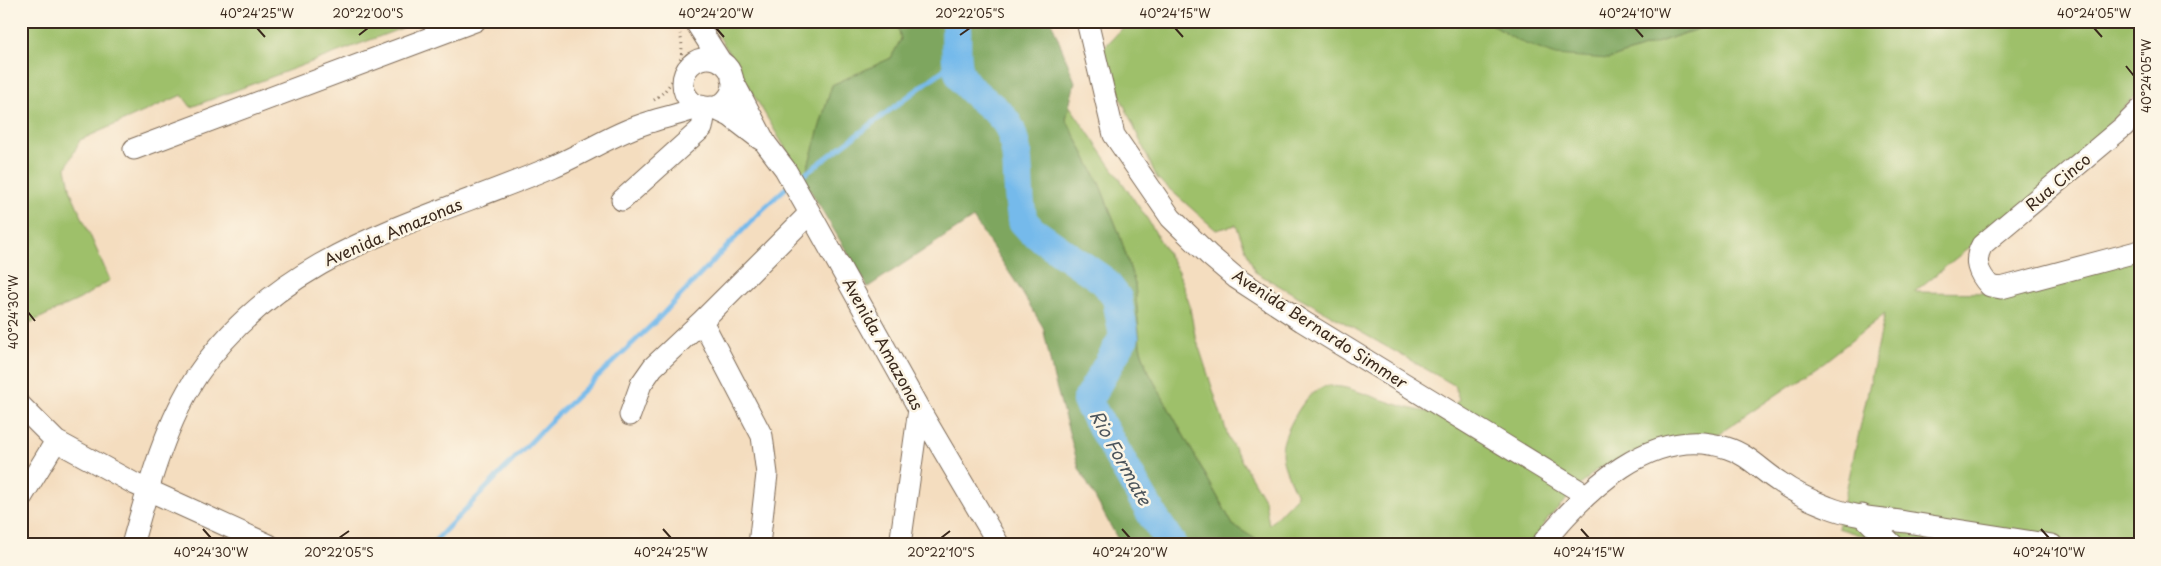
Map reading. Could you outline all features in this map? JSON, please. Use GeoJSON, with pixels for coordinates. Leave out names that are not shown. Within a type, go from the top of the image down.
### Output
{"type":"FeatureCollection","features":[{"type":"Feature","properties":{"kind":"street"},"geometry":{"type":"LineString","coordinates":[[134,149],[475,21]]}},
{"type":"Feature","properties":{"kind":"street"},"geometry":{"type":"LineString","coordinates":[[693,63],[694,21]]}},
{"type":"Feature","properties":{"kind":"street","name":"Avenida Amazonas"},"geometry":{"type":"LineString","coordinates":[[694,21],[727,71],[766,144],[790,178],[919,409],[999,545]]}},
{"type":"Feature","properties":{"kind":"street","name":"Avenida Bernardo Simmer"},"geometry":{"type":"LineString","coordinates":[[1087,21],[1114,135],[1171,218],[1236,278],[1302,321],[1586,495]]}},
{"type":"Feature","properties":{"kind":"street"},"geometry":{"type":"LineString","coordinates":[[707,58],[727,71],[732,89],[720,104],[706,107],[688,98],[683,82],[684,74],[693,63],[707,58]]}},
{"type":"Feature","properties":{"kind":"street","name":"Avenida Amazonas"},"geometry":{"type":"LineString","coordinates":[[649,122],[676,97],[683,82]]}},
{"type":"Feature","properties":{"kind":"street"},"geometry":{"type":"LineString","coordinates":[[622,200],[702,128],[706,107]]}},
{"type":"Feature","properties":{"kind":"street","name":"Avenida Amazonas"},"geometry":{"type":"LineString","coordinates":[[132,545],[148,489],[175,417],[197,376],[220,345],[249,316],[285,286],[316,265],[352,247],[552,167],[649,122],[706,107],[738,122],[766,144]]}},
{"type":"Feature","properties":{"kind":"street","name":"Rua Cinco"},"geometry":{"type":"LineString","coordinates":[[2140,110],[2131,125],[1982,245],[1976,255],[1977,266],[1982,277],[1990,286],[2001,288],[2140,251]]}},
{"type":"Feature","properties":{"kind":"street"},"geometry":{"type":"LineString","coordinates":[[630,415],[641,384],[653,367],[810,213]]}},
{"type":"Feature","properties":{"kind":"street"},"geometry":{"type":"LineString","coordinates":[[702,321],[762,436],[767,474],[759,545]]}},
{"type":"Feature","properties":{"kind":"street"},"geometry":{"type":"LineString","coordinates":[[21,406],[56,441],[148,489],[269,545]]}},
{"type":"Feature","properties":{"kind":"street"},"geometry":{"type":"LineString","coordinates":[[900,545],[919,409]]}},
{"type":"Feature","properties":{"kind":"street"},"geometry":{"type":"LineString","coordinates":[[21,498],[56,441]]}},
{"type":"Feature","properties":{"kind":"street"},"geometry":{"type":"LineString","coordinates":[[1541,545],[1586,495],[1617,470],[1649,453],[1679,444],[1702,442],[1728,448],[1750,460],[1778,482],[1829,507],[1862,515],[2052,545]]}},
{"type":"Feature","properties":{"kind":"street"},"geometry":{"type":"LineString","coordinates":[[1862,515],[1893,545]]}},
{"type":"Feature","properties":{"kind":"green space"},"geometry":{"type":"Polygon","coordinates":[[[21,21],[421,21],[191,107],[182,95],[80,140],[66,168],[71,192],[110,280],[80,299],[21,327],[21,21]]]}},
{"type":"Feature","properties":{"kind":"green space"},"geometry":{"type":"Polygon","coordinates":[[[710,21],[896,21],[901,39],[891,58],[832,85],[804,180],[710,21]]]}},
{"type":"Feature","properties":{"kind":"green space"},"geometry":{"type":"Polygon","coordinates":[[[896,21],[1051,21],[1075,82],[1066,119],[1099,183],[1119,233],[1135,284],[1140,346],[1147,369],[1233,525],[1257,540],[1260,545],[1121,545],[1079,468],[1054,379],[1043,327],[973,218],[868,287],[804,180],[832,85],[891,58],[901,39],[896,21]]]}},
{"type":"Feature","properties":{"kind":"green space"},"geometry":{"type":"Polygon","coordinates":[[[1129,21],[1486,21],[1518,41],[1609,59],[1721,21],[2140,21],[2140,91],[2062,173],[1914,292],[2005,293],[2140,258],[2140,545],[1890,545],[1838,528],[1885,314],[1819,366],[1720,433],[1656,443],[1597,469],[1548,518],[1532,545],[1260,545],[1256,540],[1233,525],[1147,369],[1140,346],[1135,284],[1119,233],[1099,183],[1066,119],[1069,105],[1148,220],[1178,271],[1189,303],[1195,335],[1229,439],[1265,501],[1269,525],[1297,496],[1284,465],[1282,449],[1288,430],[1297,413],[1303,403],[1316,391],[1328,386],[1341,387],[1426,412],[1448,410],[1459,399],[1454,385],[1255,272],[1236,225],[1216,230],[1157,178],[1100,52],[1129,21]]]}},
{"type":"Feature","properties":{"kind":"green space"},"geometry":{"type":"Polygon","coordinates":[[[1486,21],[1721,21],[1609,59],[1555,55],[1518,41],[1486,21]]]}},
{"type":"Feature","properties":{"kind":"waterway","name":"Rio Formate"},"geometry":{"type":"LineString","coordinates":[[956,21],[957,62],[962,77],[974,93],[1005,120],[1014,140],[1023,221],[1032,231],[1104,281],[1117,298],[1124,337],[1087,401],[1154,518],[1172,545]]}},
{"type":"Feature","properties":{"kind":"waterway"},"geometry":{"type":"LineString","coordinates":[[797,180],[946,68],[958,67]]}},
{"type":"Feature","properties":{"kind":"waterway"},"geometry":{"type":"LineString","coordinates":[[431,545],[551,421],[657,320],[761,211],[788,186]]}}]}
